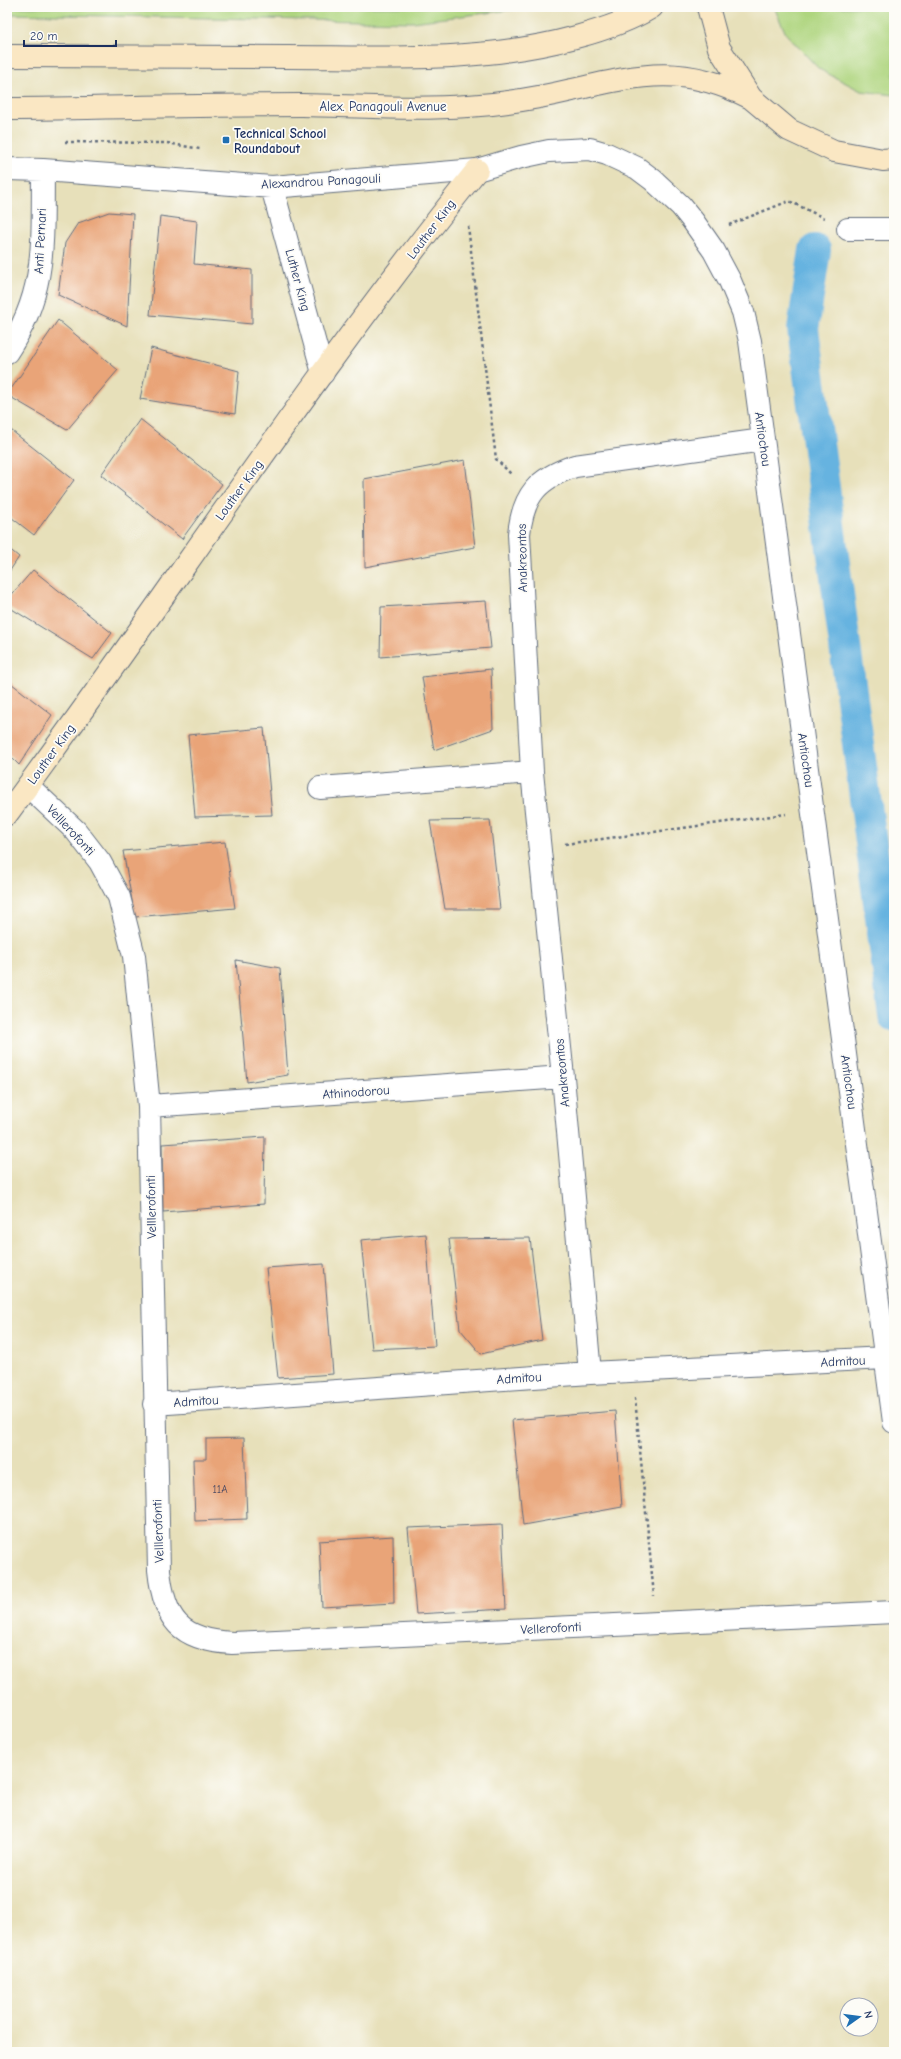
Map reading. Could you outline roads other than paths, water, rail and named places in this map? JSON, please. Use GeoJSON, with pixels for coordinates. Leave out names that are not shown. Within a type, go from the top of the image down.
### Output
{"type":"FeatureCollection","features":[{"type":"Feature","properties":{"kind":"main road"},"geometry":{"type":"LineString","coordinates":[[7,56],[349,58],[461,56],[499,53],[560,42],[622,22],[652,7]]}},
{"type":"Feature","properties":{"kind":"main road"},"geometry":{"type":"LineString","coordinates":[[708,7],[719,48],[751,98],[789,130],[834,152],[883,160],[894,159]]}},
{"type":"Feature","properties":{"kind":"main road","name":"Alex. Panagouli Avenue"},"geometry":{"type":"LineString","coordinates":[[7,109],[301,105],[468,106],[507,103],[625,78],[653,75],[703,79],[727,86],[751,98]]}},
{"type":"Feature","properties":{"kind":"main road","name":"Louther King"},"geometry":{"type":"LineString","coordinates":[[7,814],[323,373],[477,170]]}},
{"type":"Feature","properties":{"kind":"street","name":"Alexandrou Panagouli"},"geometry":{"type":"LineString","coordinates":[[7,169],[42,170],[272,187],[477,170],[549,150],[590,150],[607,154]]}},
{"type":"Feature","properties":{"kind":"street","name":"Antiochou"},"geometry":{"type":"LineString","coordinates":[[607,154],[637,168],[653,180],[681,206],[704,236],[730,281],[745,319],[750,341],[894,1422]]}},
{"type":"Feature","properties":{"kind":"street","name":"Anti Pernari"},"geometry":{"type":"LineString","coordinates":[[7,352],[25,320],[38,284],[42,259],[42,170]]}},
{"type":"Feature","properties":{"kind":"street","name":"Luther King"},"geometry":{"type":"LineString","coordinates":[[272,187],[323,373]]}},
{"type":"Feature","properties":{"kind":"street"},"geometry":{"type":"LineString","coordinates":[[848,229],[894,229]]}},
{"type":"Feature","properties":{"kind":"street","name":"Anakreontos"},"geometry":{"type":"LineString","coordinates":[[590,1373],[563,1077],[532,772],[519,534],[524,505],[538,484],[560,471],[575,466],[763,440]]}},
{"type":"Feature","properties":{"kind":"street"},"geometry":{"type":"LineString","coordinates":[[320,788],[532,772]]}},
{"type":"Feature","properties":{"kind":"street","name":"Velllerofonti"},"geometry":{"type":"LineString","coordinates":[[28,786],[76,831],[88,845],[103,867],[119,897],[134,956],[149,1106],[154,1404],[159,1570],[164,1601],[176,1622],[196,1637],[209,1641]]}},
{"type":"Feature","properties":{"kind":"street","name":"Athinodorou"},"geometry":{"type":"LineString","coordinates":[[149,1106],[563,1077]]}},
{"type":"Feature","properties":{"kind":"street","name":"Admitou"},"geometry":{"type":"LineString","coordinates":[[154,1404],[590,1373],[885,1358]]}},
{"type":"Feature","properties":{"kind":"street","name":"Vellerofonti"},"geometry":{"type":"LineString","coordinates":[[209,1641],[232,1644],[894,1612]]}},
{"type":"Feature","properties":{"kind":"waterway"},"geometry":{"type":"LineString","coordinates":[[815,250],[803,329],[894,1016]]}},
{"type":"Feature","properties":{"kind":"place","name":"Technical School Roundabout"},"geometry":{"type":"Point","coordinates":[226,140]}}]}
